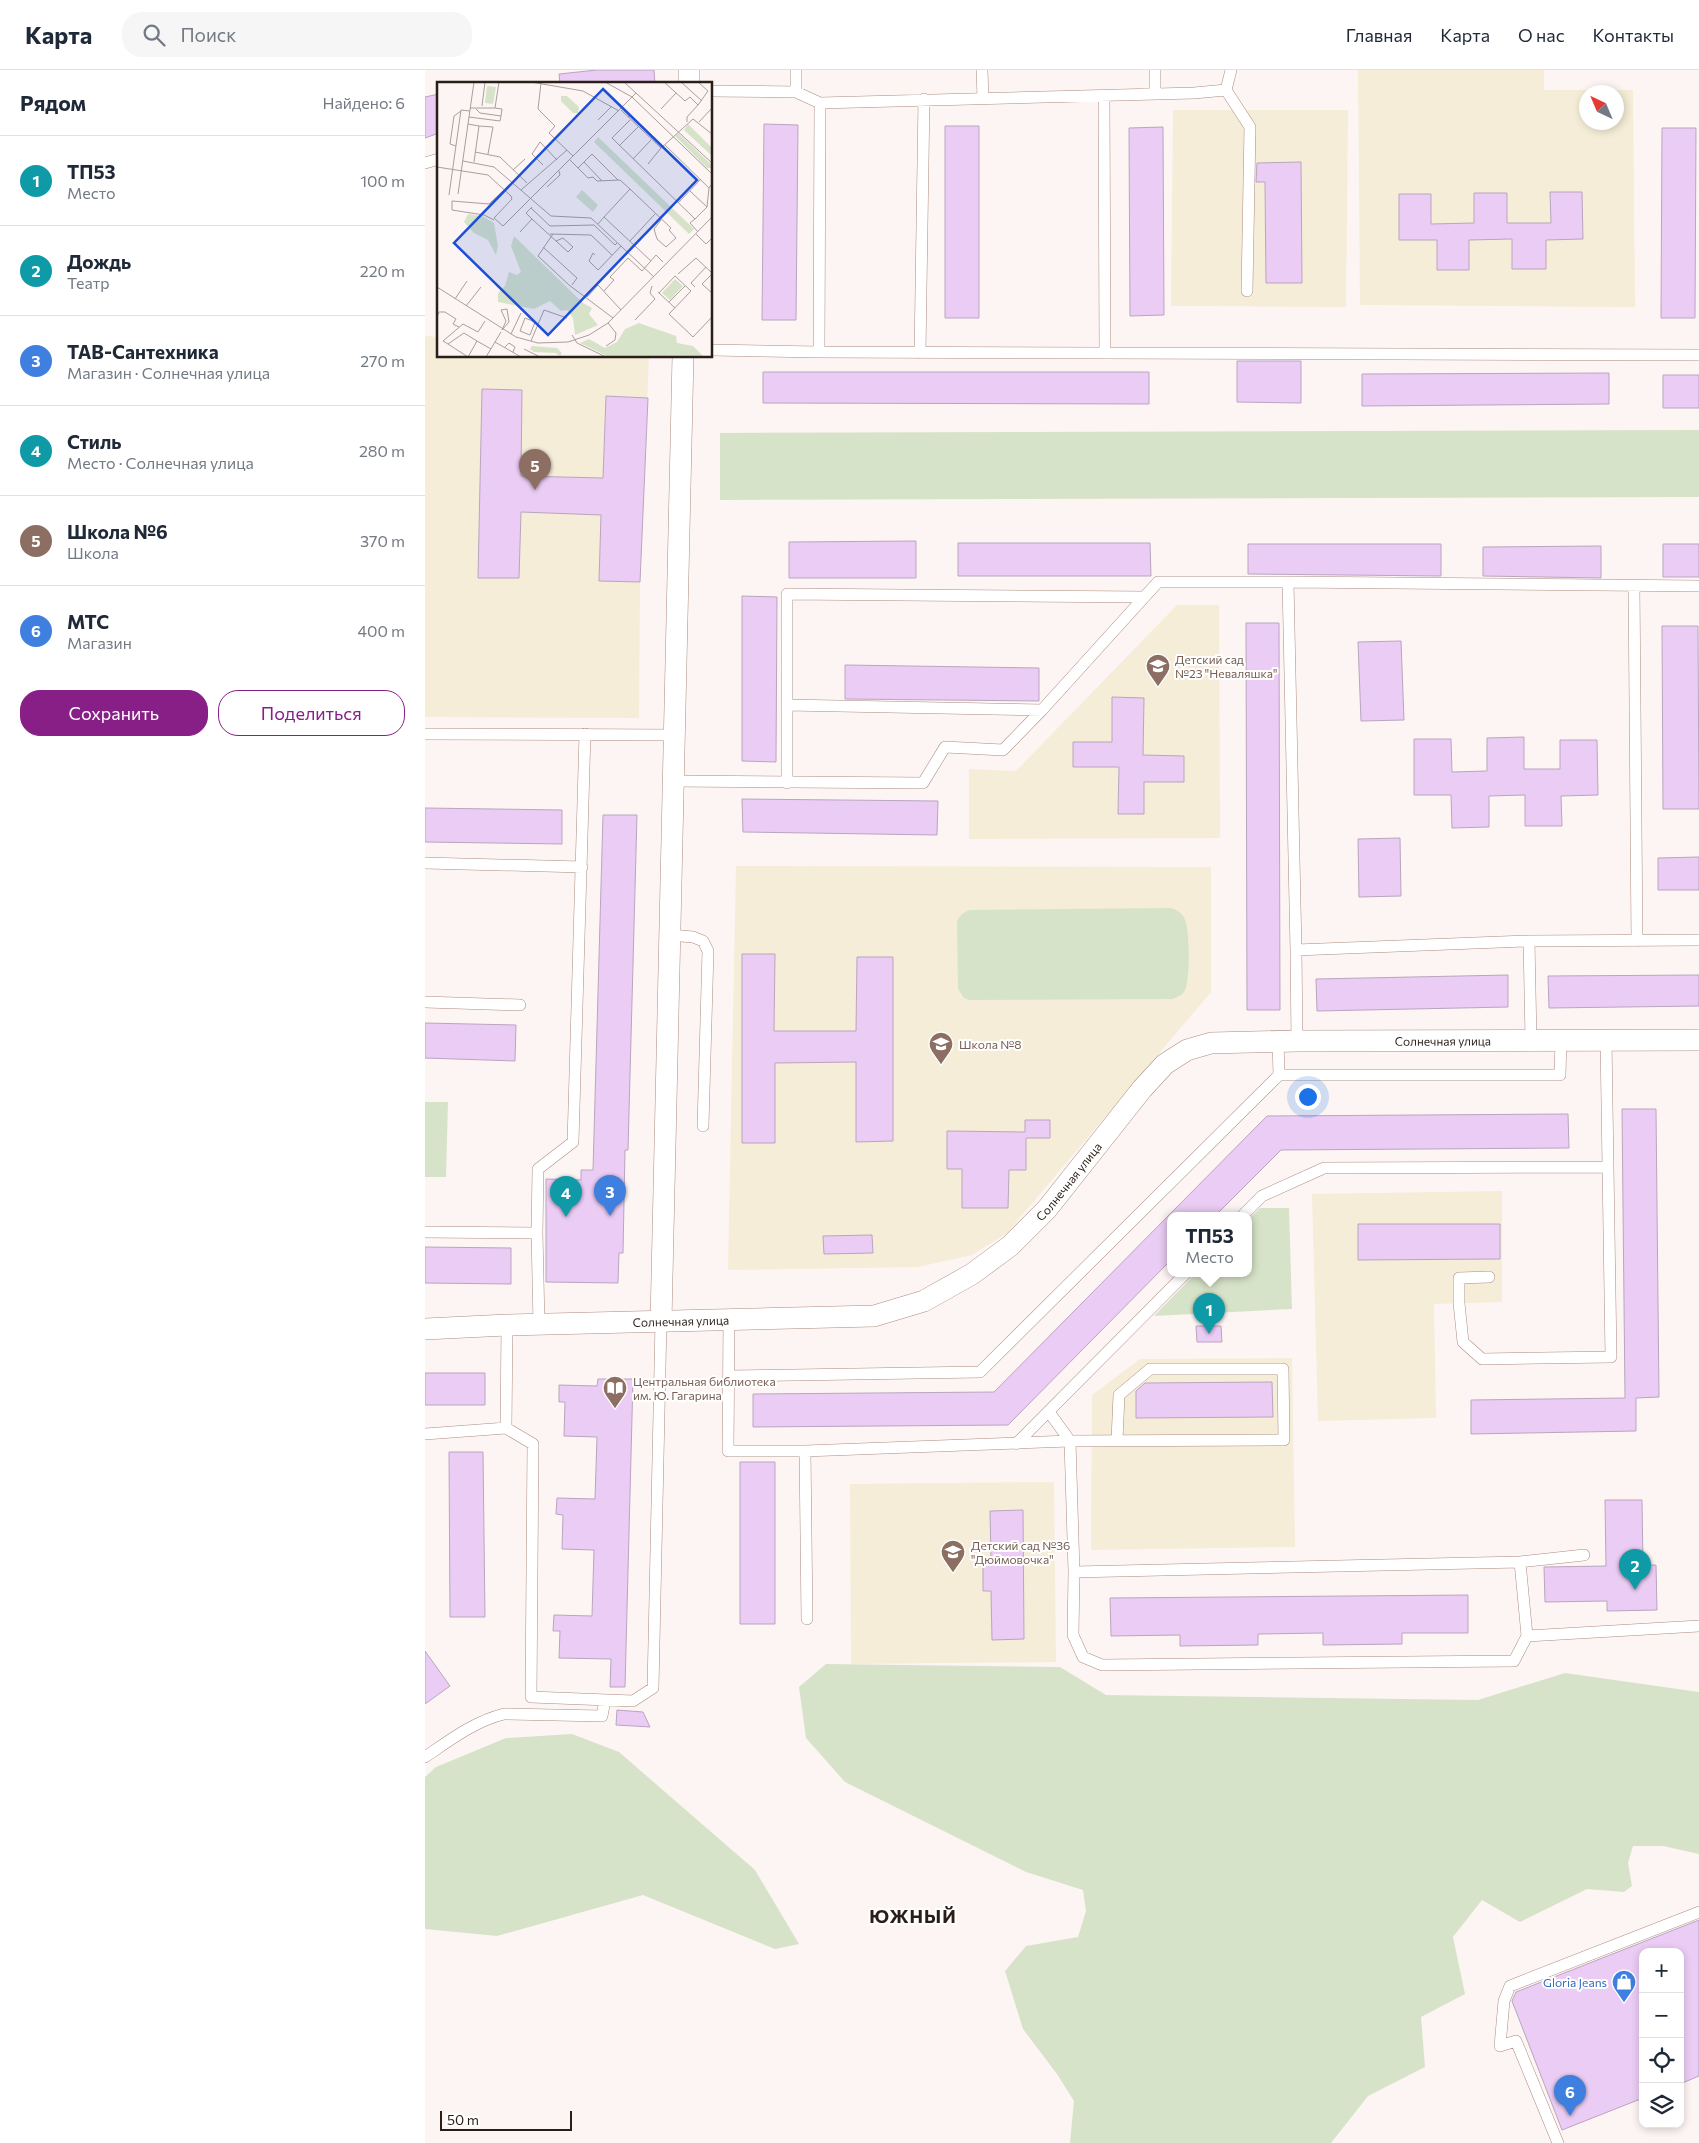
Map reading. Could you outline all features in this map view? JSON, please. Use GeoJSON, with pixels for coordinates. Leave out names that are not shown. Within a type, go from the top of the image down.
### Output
{"type":"FeatureCollection","features":[{"type":"Feature","properties":{"kind":"street"},"geometry":{"type":"LineString","coordinates":[[661,1321],[683,358]]}},
{"type":"Feature","properties":{"kind":"street","name":"Солнечная улица"},"geometry":{"type":"LineString","coordinates":[[425,1329],[539,1324],[874,1316],[924,1301],[972,1274],[1010,1246],[1047,1209],[1142,1089],[1165,1064],[1187,1050],[1211,1044],[1287,1041],[1531,1039],[1699,1040]]}},
{"type":"Feature","properties":{"kind":"lane"},"geometry":{"type":"LineString","coordinates":[[795,92],[796,70]]}},
{"type":"Feature","properties":{"kind":"lane"},"geometry":{"type":"LineString","coordinates":[[982,70],[983,98]]}},
{"type":"Feature","properties":{"kind":"lane"},"geometry":{"type":"LineString","coordinates":[[1155,70],[1155,94]]}},
{"type":"Feature","properties":{"kind":"lane"},"geometry":{"type":"LineString","coordinates":[[1231,70],[1226,90],[1250,127],[1247,291]]}},
{"type":"Feature","properties":{"kind":"lane"},"geometry":{"type":"LineString","coordinates":[[713,91],[795,92],[820,103],[1155,94],[1226,90]]}},
{"type":"Feature","properties":{"kind":"lane"},"geometry":{"type":"LineString","coordinates":[[1104,95],[1105,353]]}},
{"type":"Feature","properties":{"kind":"lane"},"geometry":{"type":"LineString","coordinates":[[920,353],[924,99]]}},
{"type":"Feature","properties":{"kind":"lane"},"geometry":{"type":"LineString","coordinates":[[819,352],[820,103]]}},
{"type":"Feature","properties":{"kind":"lane"},"geometry":{"type":"LineString","coordinates":[[713,350],[920,353],[1699,355]]}},
{"type":"Feature","properties":{"kind":"lane"},"geometry":{"type":"LineString","coordinates":[[673,781],[923,783],[945,747],[1003,750],[1043,710],[1158,582],[1699,586]]}},
{"type":"Feature","properties":{"kind":"lane"},"geometry":{"type":"LineString","coordinates":[[729,1376],[980,1372],[1279,1075],[1287,1041],[1296,950],[1287,582]]}},
{"type":"Feature","properties":{"kind":"lane"},"geometry":{"type":"LineString","coordinates":[[1634,586],[1637,940]]}},
{"type":"Feature","properties":{"kind":"lane"},"geometry":{"type":"LineString","coordinates":[[787,783],[787,594],[1144,597]]}},
{"type":"Feature","properties":{"kind":"lane"},"geometry":{"type":"LineString","coordinates":[[787,705],[1043,710]]}},
{"type":"Feature","properties":{"kind":"lane"},"geometry":{"type":"LineString","coordinates":[[425,734],[674,735]]}},
{"type":"Feature","properties":{"kind":"lane"},"geometry":{"type":"LineString","coordinates":[[539,1324],[538,1169],[573,1142],[585,734]]}},
{"type":"Feature","properties":{"kind":"lane"},"geometry":{"type":"LineString","coordinates":[[425,863],[582,868]]}},
{"type":"Feature","properties":{"kind":"lane"},"geometry":{"type":"LineString","coordinates":[[670,935],[693,936],[703,941],[708,951],[703,1126]]}},
{"type":"Feature","properties":{"kind":"lane"},"geometry":{"type":"LineString","coordinates":[[1296,950],[1529,941],[1699,940]]}},
{"type":"Feature","properties":{"kind":"lane"},"geometry":{"type":"LineString","coordinates":[[1529,941],[1531,1039]]}},
{"type":"Feature","properties":{"kind":"lane"},"geometry":{"type":"LineString","coordinates":[[425,1002],[520,1005]]}},
{"type":"Feature","properties":{"kind":"lane"},"geometry":{"type":"LineString","coordinates":[[1279,1075],[1560,1075],[1561,1040]]}},
{"type":"Feature","properties":{"kind":"lane"},"geometry":{"type":"LineString","coordinates":[[1489,1277],[1459,1278],[1459,1303],[1463,1342],[1482,1359],[1611,1357],[1606,1040]]}},
{"type":"Feature","properties":{"kind":"lane"},"geometry":{"type":"LineString","coordinates":[[1246,1212],[1262,1196],[1324,1168],[1608,1167]]}},
{"type":"Feature","properties":{"kind":"lane"},"geometry":{"type":"LineString","coordinates":[[425,1232],[537,1234]]}},
{"type":"Feature","properties":{"kind":"lane"},"geometry":{"type":"LineString","coordinates":[[1016,1444],[1182,1277]]}},
{"type":"Feature","properties":{"kind":"lane"},"geometry":{"type":"LineString","coordinates":[[729,1320],[728,1451],[805,1451],[1117,1440],[1284,1440],[1283,1369],[1150,1369],[1119,1394],[1117,1440]]}},
{"type":"Feature","properties":{"kind":"lane"},"geometry":{"type":"LineString","coordinates":[[425,1434],[506,1428],[533,1444],[531,1697],[633,1701],[653,1688],[661,1321]]}},
{"type":"Feature","properties":{"kind":"lane"},"geometry":{"type":"LineString","coordinates":[[506,1428],[507,1325]]}},
{"type":"Feature","properties":{"kind":"lane"},"geometry":{"type":"LineString","coordinates":[[1049,1412],[1070,1441],[1074,1572],[1073,1635],[1083,1657],[1102,1665],[1514,1661],[1527,1636],[1520,1562]]}},
{"type":"Feature","properties":{"kind":"lane"},"geometry":{"type":"LineString","coordinates":[[805,1451],[807,1619]]}},
{"type":"Feature","properties":{"kind":"lane"},"geometry":{"type":"LineString","coordinates":[[1074,1572],[1520,1562],[1584,1555]]}},
{"type":"Feature","properties":{"kind":"lane"},"geometry":{"type":"LineString","coordinates":[[1527,1636],[1699,1626]]}},
{"type":"Feature","properties":{"kind":"lane"},"geometry":{"type":"LineString","coordinates":[[425,1757],[449,1740],[489,1718],[505,1714],[601,1716],[605,1700]]}},
{"type":"Feature","properties":{"kind":"lane"},"geometry":{"type":"LineString","coordinates":[[1558,2143],[1516,2041],[1500,2046],[1504,2001],[1510,1986],[1699,1912]]}},
{"type":"Feature","properties":{"kind":"shaded area"},"geometry":{"type":"Polygon","coordinates":[[[1358,70],[1544,70],[1544,90],[1579,90],[1579,130],[1624,130],[1624,90],[1633,90],[1635,307],[1360,305],[1358,70]]]}},
{"type":"Feature","properties":{"kind":"shaded area"},"geometry":{"type":"Polygon","coordinates":[[[1173,110],[1348,110],[1346,307],[1171,306],[1173,110]]]}},
{"type":"Feature","properties":{"kind":"shaded area"},"geometry":{"type":"Polygon","coordinates":[[[425,336],[437,337],[437,358],[649,358],[640,582],[639,718],[425,717],[425,336]]]}},
{"type":"Feature","properties":{"kind":"shaded area","name":"Детский сад №23 \"Неваляшка\""},"geometry":{"type":"Polygon","coordinates":[[[1177,605],[1219,605],[1220,838],[969,839],[969,769],[1016,771],[1177,605]]]}},
{"type":"Feature","properties":{"kind":"shaded area","name":"Школа №8"},"geometry":{"type":"Polygon","coordinates":[[[736,866],[1211,867],[1211,992],[1007,1233],[972,1255],[918,1267],[728,1270],[736,866]]]}},
{"type":"Feature","properties":{"kind":"shaded area"},"geometry":{"type":"Polygon","coordinates":[[[1502,1191],[1502,1302],[1434,1304],[1436,1418],[1318,1421],[1312,1194],[1502,1191]]]}},
{"type":"Feature","properties":{"kind":"shaded area"},"geometry":{"type":"Polygon","coordinates":[[[1292,1358],[1295,1547],[1091,1550],[1092,1395],[1140,1359],[1292,1358]]]}},
{"type":"Feature","properties":{"kind":"shaded area","name":"Детский сад №36 \"Дюймовочка\""},"geometry":{"type":"Polygon","coordinates":[[[1054,1482],[1056,1662],[851,1664],[850,1484],[1054,1482]]]}},
{"type":"Feature","properties":{"kind":"green space"},"geometry":{"type":"Polygon","coordinates":[[[1699,430],[1699,497],[720,500],[720,433],[1699,430]]]}},
{"type":"Feature","properties":{"kind":"green space"},"geometry":{"type":"Polygon","coordinates":[[[1171,908],[1183,915],[1187,925],[1189,944],[1187,985],[1180,996],[1172,999],[969,1000],[964,998],[958,989],[957,922],[962,914],[970,910],[1171,908]]]}},
{"type":"Feature","properties":{"kind":"green space"},"geometry":{"type":"Polygon","coordinates":[[[425,1102],[448,1102],[446,1177],[425,1177],[425,1102]]]}},
{"type":"Feature","properties":{"kind":"green space"},"geometry":{"type":"Polygon","coordinates":[[[1260,1208],[1289,1208],[1292,1309],[1154,1316],[1192,1277],[1252,1277],[1252,1216],[1260,1208]]]}},
{"type":"Feature","properties":{"kind":"green space"},"geometry":{"type":"Polygon","coordinates":[[[826,1664],[1060,1667],[1106,1695],[1478,1700],[1565,1673],[1699,1692],[1699,1854],[1663,1846],[1633,1846],[1628,1863],[1632,1886],[1624,1892],[1587,1889],[1520,1922],[1482,1900],[1453,1937],[1465,1994],[1421,2017],[1425,2067],[1368,2096],[1331,2143],[1070,2143],[1074,2101],[1057,2074],[1023,2029],[1005,1971],[1026,1946],[1078,1937],[1086,1911],[1083,1890],[1026,1872],[845,1782],[806,1738],[799,1687],[826,1664]]]}},
{"type":"Feature","properties":{"kind":"green space"},"geometry":{"type":"Polygon","coordinates":[[[572,1734],[619,1752],[755,1870],[799,1944],[775,1949],[643,1895],[497,1936],[425,1929],[425,1777],[436,1767],[506,1738],[572,1734]]]}},
{"type":"Feature","properties":{"kind":"building"},"geometry":{"type":"Polygon","coordinates":[[[597,70],[654,70],[655,82],[560,82],[559,74],[597,70]]]}},
{"type":"Feature","properties":{"kind":"building"},"geometry":{"type":"Polygon","coordinates":[[[437,94],[437,134],[425,138],[425,97],[437,94]]]}},
{"type":"Feature","properties":{"kind":"building"},"geometry":{"type":"Polygon","coordinates":[[[764,124],[798,125],[796,320],[762,320],[764,124]]]}},
{"type":"Feature","properties":{"kind":"building"},"geometry":{"type":"Polygon","coordinates":[[[945,126],[979,126],[979,318],[945,318],[945,126]]]}},
{"type":"Feature","properties":{"kind":"building"},"geometry":{"type":"Polygon","coordinates":[[[1163,127],[1164,315],[1130,316],[1129,128],[1163,127]]]}},
{"type":"Feature","properties":{"kind":"building"},"geometry":{"type":"Polygon","coordinates":[[[1662,128],[1696,128],[1695,318],[1661,318],[1662,128]]]}},
{"type":"Feature","properties":{"kind":"building"},"geometry":{"type":"Polygon","coordinates":[[[1301,162],[1302,283],[1266,283],[1265,182],[1256,182],[1257,163],[1301,162]]]}},
{"type":"Feature","properties":{"kind":"building"},"geometry":{"type":"Polygon","coordinates":[[[1550,192],[1582,192],[1583,239],[1546,240],[1546,269],[1512,269],[1512,239],[1469,240],[1469,270],[1437,270],[1437,240],[1399,240],[1399,194],[1431,194],[1431,224],[1474,223],[1474,193],[1507,193],[1507,223],[1551,223],[1550,192]]]}},
{"type":"Feature","properties":{"kind":"building"},"geometry":{"type":"Polygon","coordinates":[[[1237,361],[1301,361],[1301,403],[1237,402],[1237,361]]]}},
{"type":"Feature","properties":{"kind":"building"},"geometry":{"type":"Polygon","coordinates":[[[763,372],[1149,372],[1149,404],[763,403],[763,372]]]}},
{"type":"Feature","properties":{"kind":"building"},"geometry":{"type":"Polygon","coordinates":[[[1609,373],[1609,404],[1362,406],[1362,374],[1609,373]]]}},
{"type":"Feature","properties":{"kind":"building"},"geometry":{"type":"Polygon","coordinates":[[[1663,375],[1699,375],[1699,408],[1663,408],[1663,375]]]}},
{"type":"Feature","properties":{"kind":"building"},"geometry":{"type":"Polygon","coordinates":[[[482,389],[522,390],[521,476],[603,478],[606,396],[648,398],[640,582],[599,581],[601,515],[521,512],[519,578],[478,578],[482,389]]]}},
{"type":"Feature","properties":{"kind":"building"},"geometry":{"type":"Polygon","coordinates":[[[916,541],[916,578],[789,578],[789,542],[916,541]]]}},
{"type":"Feature","properties":{"kind":"building"},"geometry":{"type":"Polygon","coordinates":[[[958,543],[1150,543],[1151,576],[958,576],[958,543]]]}},
{"type":"Feature","properties":{"kind":"building"},"geometry":{"type":"Polygon","coordinates":[[[1248,544],[1441,544],[1441,576],[1248,574],[1248,544]]]}},
{"type":"Feature","properties":{"kind":"building"},"geometry":{"type":"Polygon","coordinates":[[[1663,544],[1699,544],[1699,577],[1663,577],[1663,544]]]}},
{"type":"Feature","properties":{"kind":"building"},"geometry":{"type":"Polygon","coordinates":[[[1601,546],[1601,578],[1483,576],[1483,547],[1601,546]]]}},
{"type":"Feature","properties":{"kind":"building"},"geometry":{"type":"Polygon","coordinates":[[[742,596],[777,597],[776,762],[742,761],[742,596]]]}},
{"type":"Feature","properties":{"kind":"building"},"geometry":{"type":"Polygon","coordinates":[[[1246,623],[1279,623],[1280,1010],[1247,1010],[1246,623]]]}},
{"type":"Feature","properties":{"kind":"building"},"geometry":{"type":"Polygon","coordinates":[[[1662,626],[1698,626],[1699,809],[1663,809],[1662,626]]]}},
{"type":"Feature","properties":{"kind":"building"},"geometry":{"type":"Polygon","coordinates":[[[1401,641],[1404,720],[1361,721],[1358,642],[1401,641]]]}},
{"type":"Feature","properties":{"kind":"building"},"geometry":{"type":"Polygon","coordinates":[[[845,665],[1039,668],[1039,701],[845,699],[845,665]]]}},
{"type":"Feature","properties":{"kind":"building"},"geometry":{"type":"Polygon","coordinates":[[[1112,697],[1144,698],[1143,755],[1184,756],[1184,782],[1144,782],[1144,814],[1118,814],[1119,767],[1073,767],[1073,742],[1112,742],[1112,697]]]}},
{"type":"Feature","properties":{"kind":"building"},"geometry":{"type":"Polygon","coordinates":[[[1524,737],[1524,769],[1560,769],[1560,740],[1597,740],[1598,795],[1561,796],[1562,826],[1525,826],[1525,795],[1489,796],[1489,827],[1452,828],[1451,795],[1414,795],[1414,739],[1451,739],[1452,772],[1487,771],[1487,738],[1524,737]]]}},
{"type":"Feature","properties":{"kind":"building"},"geometry":{"type":"Polygon","coordinates":[[[742,799],[938,801],[937,835],[743,832],[742,799]]]}},
{"type":"Feature","properties":{"kind":"building"},"geometry":{"type":"Polygon","coordinates":[[[425,808],[562,810],[562,844],[425,842],[425,808]]]}},
{"type":"Feature","properties":{"kind":"building"},"geometry":{"type":"Polygon","coordinates":[[[603,815],[637,815],[628,1150],[625,1150],[623,1253],[619,1253],[618,1283],[546,1282],[546,1179],[581,1180],[581,1170],[593,1170],[603,815]]]}},
{"type":"Feature","properties":{"kind":"building"},"geometry":{"type":"Polygon","coordinates":[[[1400,838],[1401,896],[1359,897],[1358,839],[1400,838]]]}},
{"type":"Feature","properties":{"kind":"building"},"geometry":{"type":"Polygon","coordinates":[[[1699,857],[1699,890],[1658,890],[1658,858],[1699,857]]]}},
{"type":"Feature","properties":{"kind":"building"},"geometry":{"type":"Polygon","coordinates":[[[742,954],[775,954],[774,1031],[856,1031],[857,957],[893,957],[893,1141],[856,1142],[856,1062],[775,1063],[775,1143],[742,1143],[742,954]]]}},
{"type":"Feature","properties":{"kind":"building"},"geometry":{"type":"Polygon","coordinates":[[[1508,975],[1508,1007],[1317,1011],[1316,979],[1508,975]]]}},
{"type":"Feature","properties":{"kind":"building"},"geometry":{"type":"Polygon","coordinates":[[[1699,975],[1699,1006],[1549,1008],[1548,976],[1699,975]]]}},
{"type":"Feature","properties":{"kind":"building"},"geometry":{"type":"Polygon","coordinates":[[[425,1023],[516,1025],[515,1061],[425,1058],[425,1023]]]}},
{"type":"Feature","properties":{"kind":"building"},"geometry":{"type":"Polygon","coordinates":[[[1622,1109],[1656,1109],[1659,1397],[1636,1398],[1636,1431],[1471,1434],[1471,1400],[1625,1398],[1622,1109]]]}},
{"type":"Feature","properties":{"kind":"building"},"geometry":{"type":"Polygon","coordinates":[[[1568,1114],[1569,1148],[1281,1150],[1219,1212],[1172,1212],[1267,1116],[1568,1114]]]}},
{"type":"Feature","properties":{"kind":"building"},"geometry":{"type":"Polygon","coordinates":[[[1025,1120],[1050,1120],[1050,1138],[1026,1138],[1026,1170],[1009,1170],[1008,1208],[962,1208],[962,1169],[947,1169],[947,1131],[1025,1132],[1025,1120]]]}},
{"type":"Feature","properties":{"kind":"building"},"geometry":{"type":"Polygon","coordinates":[[[1167,1217],[1167,1264],[1008,1425],[753,1427],[753,1394],[994,1392],[1167,1217]]]}},
{"type":"Feature","properties":{"kind":"building"},"geometry":{"type":"Polygon","coordinates":[[[1358,1224],[1500,1224],[1500,1259],[1358,1260],[1358,1224]]]}},
{"type":"Feature","properties":{"kind":"building"},"geometry":{"type":"Polygon","coordinates":[[[872,1235],[873,1253],[824,1254],[823,1236],[872,1235]]]}},
{"type":"Feature","properties":{"kind":"building"},"geometry":{"type":"Polygon","coordinates":[[[425,1247],[511,1248],[511,1284],[425,1283],[425,1247]]]}},
{"type":"Feature","properties":{"kind":"building"},"geometry":{"type":"Polygon","coordinates":[[[1196,1326],[1221,1326],[1222,1342],[1197,1342],[1196,1326]]]}},
{"type":"Feature","properties":{"kind":"building"},"geometry":{"type":"Polygon","coordinates":[[[425,1373],[485,1373],[485,1405],[425,1405],[425,1373]]]}},
{"type":"Feature","properties":{"kind":"building"},"geometry":{"type":"Polygon","coordinates":[[[598,1379],[633,1379],[625,1687],[610,1687],[611,1659],[559,1658],[560,1631],[553,1631],[554,1615],[592,1616],[594,1550],[562,1549],[563,1515],[556,1514],[557,1498],[595,1499],[597,1437],[564,1436],[565,1402],[559,1402],[559,1385],[597,1386],[598,1379]]]}},
{"type":"Feature","properties":{"kind":"building"},"geometry":{"type":"Polygon","coordinates":[[[1272,1382],[1273,1417],[1136,1418],[1136,1391],[1145,1383],[1272,1382]]]}},
{"type":"Feature","properties":{"kind":"building"},"geometry":{"type":"Polygon","coordinates":[[[449,1452],[483,1452],[485,1617],[450,1617],[449,1452]]]}},
{"type":"Feature","properties":{"kind":"building"},"geometry":{"type":"Polygon","coordinates":[[[740,1462],[775,1462],[775,1624],[740,1624],[740,1462]]]}},
{"type":"Feature","properties":{"kind":"building"},"geometry":{"type":"Polygon","coordinates":[[[1605,1500],[1642,1500],[1643,1565],[1656,1565],[1657,1610],[1607,1611],[1607,1601],[1545,1602],[1544,1567],[1606,1566],[1605,1500]]]}},
{"type":"Feature","properties":{"kind":"building"},"geometry":{"type":"Polygon","coordinates":[[[1023,1510],[1024,1639],[992,1640],[991,1591],[983,1591],[983,1559],[991,1558],[990,1511],[1023,1510]]]}},
{"type":"Feature","properties":{"kind":"building"},"geometry":{"type":"Polygon","coordinates":[[[1468,1595],[1468,1633],[1402,1633],[1402,1644],[1323,1645],[1323,1633],[1258,1634],[1258,1645],[1180,1646],[1180,1635],[1111,1636],[1110,1598],[1468,1595]]]}},
{"type":"Feature","properties":{"kind":"building"},"geometry":{"type":"Polygon","coordinates":[[[425,1651],[450,1686],[425,1704],[425,1651]]]}},
{"type":"Feature","properties":{"kind":"building"},"geometry":{"type":"Polygon","coordinates":[[[617,1710],[643,1712],[650,1727],[616,1725],[617,1710]]]}},
{"type":"Feature","properties":{"kind":"building"},"geometry":{"type":"Polygon","coordinates":[[[1699,1920],[1699,2076],[1684,2082],[1684,1948],[1639,1948],[1639,2100],[1562,2130],[1512,2001],[1516,1992],[1699,1920]]]}},
{"type":"Feature","properties":{"kind":"place","name":"Школа №6"},"geometry":{"type":"Point","coordinates":[535,490]}},
{"type":"Feature","properties":{"kind":"place","name":"Детский сад №23 \"Неваляшка\""},"geometry":{"type":"Point","coordinates":[1158,687]}},
{"type":"Feature","properties":{"kind":"place","name":"Школа №8"},"geometry":{"type":"Point","coordinates":[941,1065]}},
{"type":"Feature","properties":{"kind":"place","name":"ТАВ-Сантехника"},"geometry":{"type":"Point","coordinates":[610,1216]}},
{"type":"Feature","properties":{"kind":"place","name":"Стиль"},"geometry":{"type":"Point","coordinates":[566,1217]}},
{"type":"Feature","properties":{"kind":"place","name":"ТП53"},"geometry":{"type":"Point","coordinates":[1209,1334]}},
{"type":"Feature","properties":{"kind":"place","name":"Центральная библиотека им. Ю. Гагарина"},"geometry":{"type":"Point","coordinates":[615,1409]}},
{"type":"Feature","properties":{"kind":"place","name":"Детский сад №36 \"Дюймовочка\""},"geometry":{"type":"Point","coordinates":[953,1573]}},
{"type":"Feature","properties":{"kind":"place","name":"Дождь"},"geometry":{"type":"Point","coordinates":[1635,1590]}},
{"type":"Feature","properties":{"kind":"place","name":"Gloria Jeans"},"geometry":{"type":"Point","coordinates":[1624,2003]}},
{"type":"Feature","properties":{"kind":"place","name":"МТС"},"geometry":{"type":"Point","coordinates":[1570,2116]}},
{"type":"Feature","properties":{"kind":"district","name":"ЮЖНЫЙ"},"geometry":{"type":"Point","coordinates":[913,1916]}}]}
